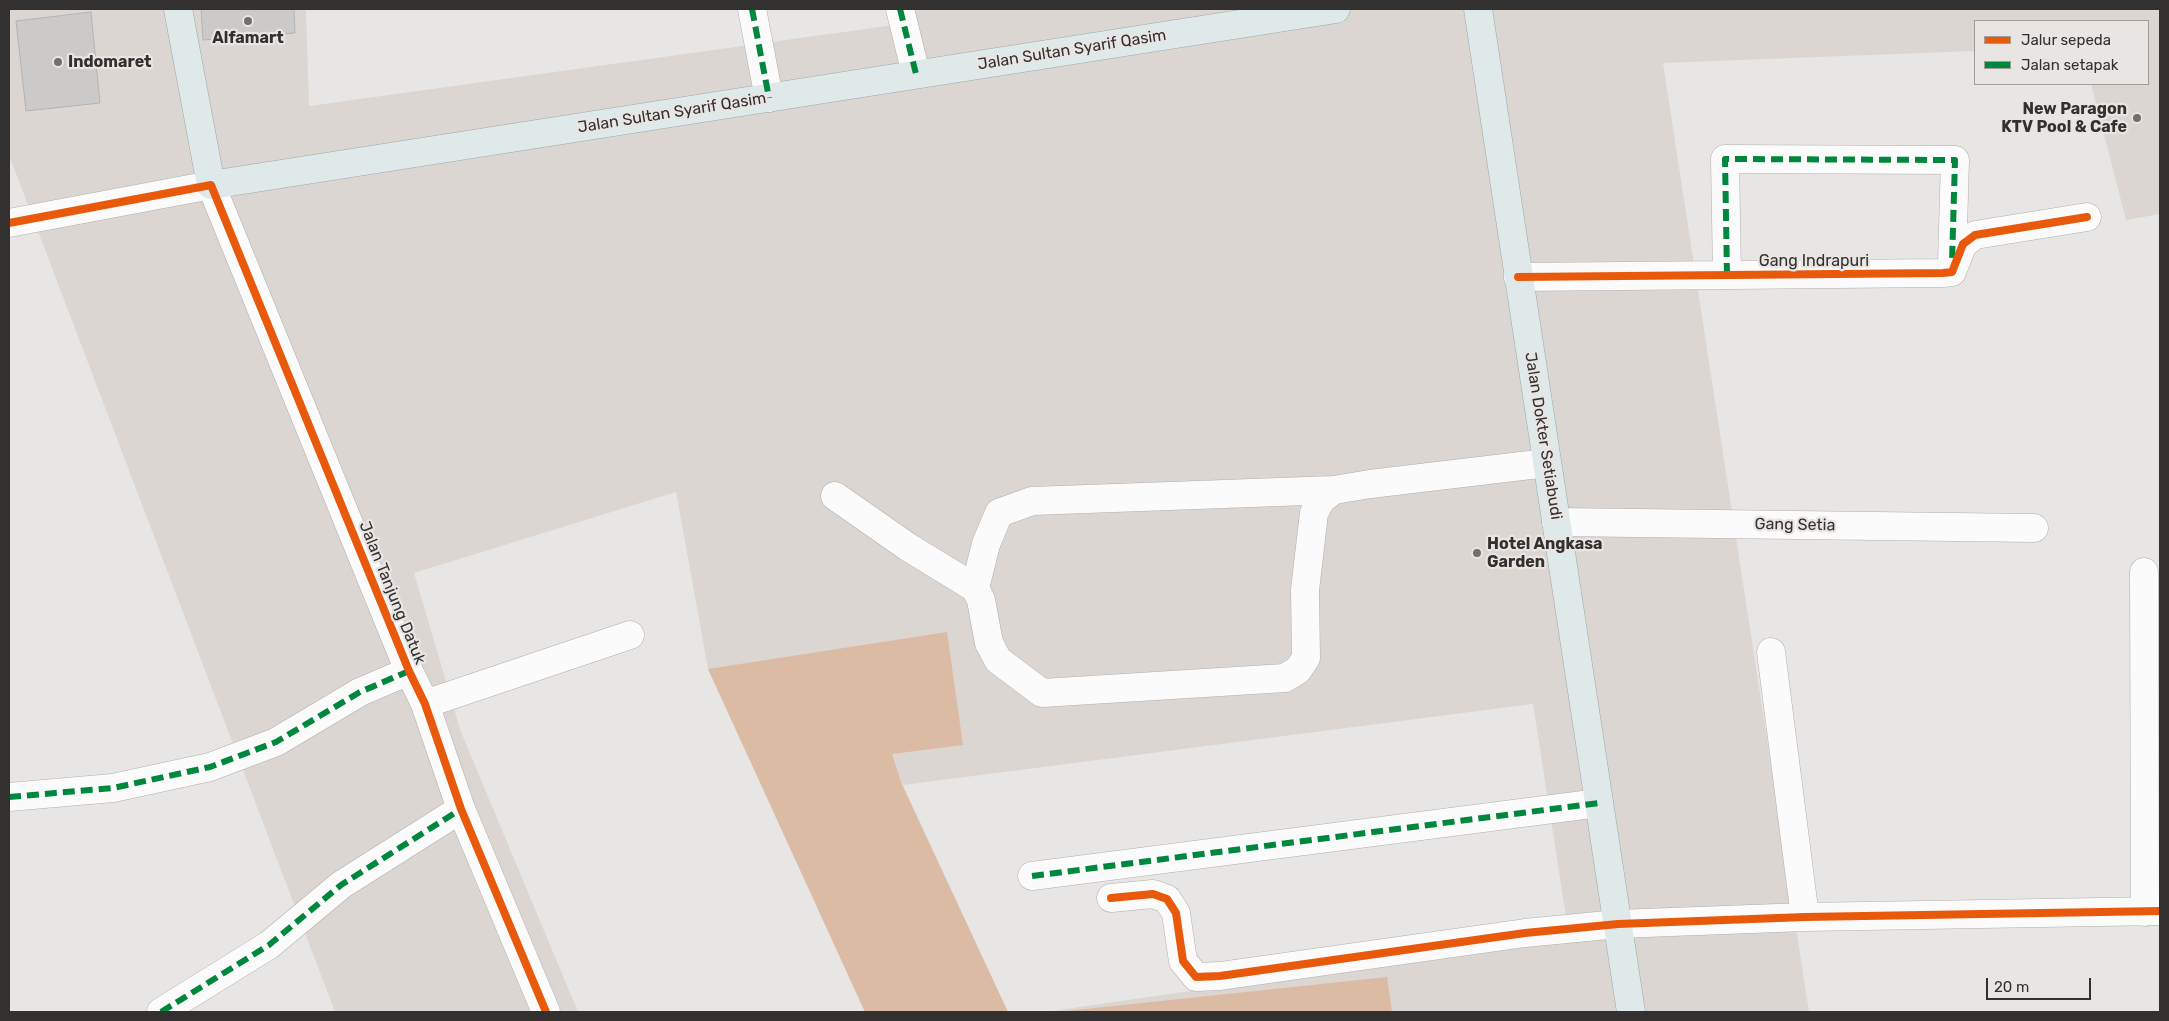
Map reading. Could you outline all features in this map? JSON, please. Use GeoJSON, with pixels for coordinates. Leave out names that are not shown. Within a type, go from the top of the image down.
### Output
{"type":"FeatureCollection","features":[{"type":"Feature","properties":{"kind":"main road","name":"Jalan Tanjung Datuk"},"geometry":{"type":"LineString","coordinates":[[178,9],[211,185]]}},
{"type":"Feature","properties":{"kind":"main road","name":"Jalan Sultan Syarif Qasim"},"geometry":{"type":"LineString","coordinates":[[211,185],[1336,9]]}},
{"type":"Feature","properties":{"kind":"main road","name":"Jalan Dokter Setiabudi"},"geometry":{"type":"LineString","coordinates":[[1478,9],[1631,1012]]}},
{"type":"Feature","properties":{"kind":"street"},"geometry":{"type":"LineString","coordinates":[[752,9],[769,98]]}},
{"type":"Feature","properties":{"kind":"street"},"geometry":{"type":"LineString","coordinates":[[900,9],[916,74]]}},
{"type":"Feature","properties":{"kind":"street"},"geometry":{"type":"LineString","coordinates":[[1727,275],[1725,159],[1955,160],[1952,272]]}},
{"type":"Feature","properties":{"kind":"street","name":"Jalan Sultan Syarif Qasim"},"geometry":{"type":"LineString","coordinates":[[9,223],[211,185]]}},
{"type":"Feature","properties":{"kind":"street","name":"Jalan Tanjung Datuk"},"geometry":{"type":"LineString","coordinates":[[211,185],[409,671],[425,704],[461,809],[546,1012]]}},
{"type":"Feature","properties":{"kind":"street"},"geometry":{"type":"LineString","coordinates":[[1952,272],[1963,244],[1975,235],[2087,217]]}},
{"type":"Feature","properties":{"kind":"street","name":"Gang Indrapuri"},"geometry":{"type":"LineString","coordinates":[[1518,277],[1952,272]]}},
{"type":"Feature","properties":{"kind":"street"},"geometry":{"type":"LineString","coordinates":[[975,588],[986,544],[999,513],[1032,500],[1334,490],[1547,462]]}},
{"type":"Feature","properties":{"kind":"street"},"geometry":{"type":"LineString","coordinates":[[835,496],[908,547],[975,588],[981,600],[989,643],[998,660],[1042,693],[1285,678],[1298,670],[1306,658],[1305,590],[1314,513],[1321,500],[1334,490]]}},
{"type":"Feature","properties":{"kind":"street","name":"Gang Setia"},"geometry":{"type":"LineString","coordinates":[[1556,522],[2034,528]]}},
{"type":"Feature","properties":{"kind":"street"},"geometry":{"type":"LineString","coordinates":[[1111,898],[1153,894],[1167,899],[1176,913],[1183,961],[1196,977],[1220,976],[1525,933],[1618,924],[1805,917],[2152,912],[2144,572]]}},
{"type":"Feature","properties":{"kind":"street"},"geometry":{"type":"LineString","coordinates":[[425,704],[630,635]]}},
{"type":"Feature","properties":{"kind":"street"},"geometry":{"type":"LineString","coordinates":[[1770,652],[1805,917]]}},
{"type":"Feature","properties":{"kind":"street"},"geometry":{"type":"LineString","coordinates":[[9,797],[113,788],[210,767],[276,742],[360,692],[409,671]]}},
{"type":"Feature","properties":{"kind":"street"},"geometry":{"type":"LineString","coordinates":[[1032,876],[1599,803]]}},
{"type":"Feature","properties":{"kind":"street"},"geometry":{"type":"LineString","coordinates":[[161,1012],[269,945],[341,885],[461,809]]}},
{"type":"Feature","properties":{"kind":"shaded area"},"geometry":{"type":"Polygon","coordinates":[[[9,9],[306,9],[309,106],[894,25],[891,9],[2160,9],[2160,214],[2126,220],[2091,85],[2149,85],[2149,20],[1974,20],[1974,51],[1663,63],[1809,1012],[1045,1012],[1569,936],[1533,704],[903,785],[1008,1012],[865,1012],[708,669],[676,492],[414,573],[461,732],[578,1012],[335,1012],[9,155],[9,9]]]}},
{"type":"Feature","properties":{"kind":"shaded area"},"geometry":{"type":"Polygon","coordinates":[[[947,632],[963,745],[892,754],[902,785],[1008,1012],[865,1012],[708,669],[947,632]]]}},
{"type":"Feature","properties":{"kind":"shaded area"},"geometry":{"type":"Polygon","coordinates":[[[1387,977],[1392,1012],[1057,1012],[1387,977]]]}},
{"type":"Feature","properties":{"kind":"building","name":"Alfamart"},"geometry":{"type":"Polygon","coordinates":[[[201,9],[294,9],[295,33],[203,40],[201,9]]]}},
{"type":"Feature","properties":{"kind":"building","name":"Indomaret"},"geometry":{"type":"Polygon","coordinates":[[[91,12],[100,103],[26,111],[16,21],[91,12]]]}},
{"type":"Feature","properties":{"kind":"marked path"},"geometry":{"type":"LineString","coordinates":[[752,9],[769,98]]}},
{"type":"Feature","properties":{"kind":"marked path"},"geometry":{"type":"LineString","coordinates":[[900,9],[916,74]]}},
{"type":"Feature","properties":{"kind":"marked path"},"geometry":{"type":"LineString","coordinates":[[1727,275],[1725,159],[1955,160],[1952,262]]}},
{"type":"Feature","properties":{"kind":"marked path"},"geometry":{"type":"LineString","coordinates":[[9,797],[113,788],[210,767],[276,742],[360,692],[409,671]]}},
{"type":"Feature","properties":{"kind":"marked path"},"geometry":{"type":"LineString","coordinates":[[1032,876],[1599,803]]}},
{"type":"Feature","properties":{"kind":"marked path"},"geometry":{"type":"LineString","coordinates":[[161,1012],[269,945],[341,885],[461,809]]}},
{"type":"Feature","properties":{"kind":"cycle path"},"geometry":{"type":"LineString","coordinates":[[9,223],[211,185],[409,671],[425,704],[461,809],[546,1012]]}},
{"type":"Feature","properties":{"kind":"cycle path"},"geometry":{"type":"LineString","coordinates":[[1518,277],[1943,273],[1952,272],[1963,244],[1975,235],[2087,217]]}},
{"type":"Feature","properties":{"kind":"cycle path"},"geometry":{"type":"LineString","coordinates":[[1111,898],[1153,894],[1167,899],[1176,913],[1183,961],[1196,977],[1220,976],[1525,933],[1618,924],[1805,917],[2160,911]]}},
{"type":"Feature","properties":{"kind":"place","name":"Alfamart"},"geometry":{"type":"Point","coordinates":[248,21]}},
{"type":"Feature","properties":{"kind":"place","name":"Indomaret"},"geometry":{"type":"Point","coordinates":[58,62]}},
{"type":"Feature","properties":{"kind":"place","name":"New Paragon KTV Pool & Cafe"},"geometry":{"type":"Point","coordinates":[2137,118]}},
{"type":"Feature","properties":{"kind":"place","name":"Hotel Angkasa Garden"},"geometry":{"type":"Point","coordinates":[1477,553]}}]}
